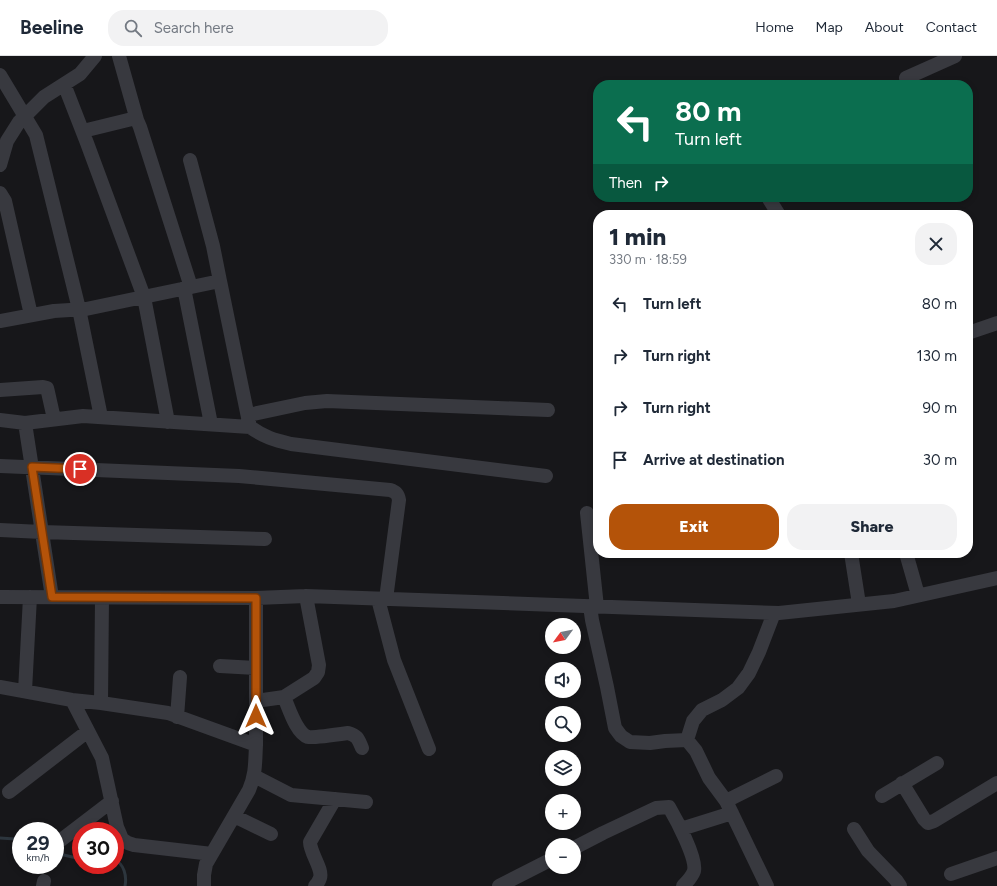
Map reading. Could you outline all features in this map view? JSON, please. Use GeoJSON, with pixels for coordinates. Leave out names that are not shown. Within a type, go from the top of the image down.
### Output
{"type":"FeatureCollection","features":[{"type":"Feature","properties":{"kind":"street"},"geometry":{"type":"LineString","coordinates":[[0,165],[7,141],[19,122],[44,97],[80,74],[95,56]]}},
{"type":"Feature","properties":{"kind":"street"},"geometry":{"type":"LineString","coordinates":[[119,56],[188,288],[211,424]]}},
{"type":"Feature","properties":{"kind":"street"},"geometry":{"type":"LineString","coordinates":[[906,78],[955,56]]}},
{"type":"Feature","properties":{"kind":"street"},"geometry":{"type":"LineString","coordinates":[[0,75],[36,135],[79,309],[101,417]]}},
{"type":"Feature","properties":{"kind":"street"},"geometry":{"type":"LineString","coordinates":[[64,84],[83,130],[144,297],[168,422]]}},
{"type":"Feature","properties":{"kind":"street"},"geometry":{"type":"LineString","coordinates":[[83,130],[132,118],[137,120]]}},
{"type":"Feature","properties":{"kind":"street"},"geometry":{"type":"LineString","coordinates":[[190,160],[213,246],[249,421],[261,434],[276,441],[291,444],[546,476]]}},
{"type":"Feature","properties":{"kind":"street"},"geometry":{"type":"LineString","coordinates":[[0,193],[5,201],[32,315]]}},
{"type":"Feature","properties":{"kind":"street"},"geometry":{"type":"LineString","coordinates":[[0,321],[54,311],[86,308],[220,281]]}},
{"type":"Feature","properties":{"kind":"street"},"geometry":{"type":"LineString","coordinates":[[973,331],[997,323]]}},
{"type":"Feature","properties":{"kind":"street"},"geometry":{"type":"LineString","coordinates":[[0,390],[47,388],[54,419]]}},
{"type":"Feature","properties":{"kind":"street"},"geometry":{"type":"LineString","coordinates":[[0,420],[25,422],[83,416],[211,424],[249,421],[305,404],[327,401],[548,410]]}},
{"type":"Feature","properties":{"kind":"street"},"geometry":{"type":"LineString","coordinates":[[25,422],[52,597]]}},
{"type":"Feature","properties":{"kind":"street"},"geometry":{"type":"LineString","coordinates":[[0,466],[239,476],[390,490],[395,492],[398,495],[399,500],[382,599],[394,660],[429,749]]}},
{"type":"Feature","properties":{"kind":"street"},"geometry":{"type":"LineString","coordinates":[[587,513],[594,607],[592,620],[608,687],[615,728],[621,736],[630,742],[650,743],[687,740]]}},
{"type":"Feature","properties":{"kind":"street"},"geometry":{"type":"LineString","coordinates":[[0,530],[265,539]]}},
{"type":"Feature","properties":{"kind":"street"},"geometry":{"type":"LineString","coordinates":[[852,558],[859,604]]}},
{"type":"Feature","properties":{"kind":"street"},"geometry":{"type":"LineString","coordinates":[[907,558],[918,595]]}},
{"type":"Feature","properties":{"kind":"street"},"geometry":{"type":"LineString","coordinates":[[0,597],[256,598],[306,596],[774,613],[894,600],[997,578]]}},
{"type":"Feature","properties":{"kind":"street"},"geometry":{"type":"LineString","coordinates":[[256,701],[284,697],[314,678],[318,672],[319,665],[306,596]]}},
{"type":"Feature","properties":{"kind":"street"},"geometry":{"type":"LineString","coordinates":[[25,691],[30,597]]}},
{"type":"Feature","properties":{"kind":"street"},"geometry":{"type":"LineString","coordinates":[[101,703],[102,598]]}},
{"type":"Feature","properties":{"kind":"street"},"geometry":{"type":"LineString","coordinates":[[204,886],[206,864],[249,790],[254,776],[256,744],[256,598]]}},
{"type":"Feature","properties":{"kind":"street"},"geometry":{"type":"LineString","coordinates":[[687,740],[692,721],[702,710],[722,700],[738,688],[749,673],[774,613]]}},
{"type":"Feature","properties":{"kind":"street"},"geometry":{"type":"LineString","coordinates":[[220,666],[256,668]]}},
{"type":"Feature","properties":{"kind":"street"},"geometry":{"type":"LineString","coordinates":[[177,717],[180,677]]}},
{"type":"Feature","properties":{"kind":"street"},"geometry":{"type":"LineString","coordinates":[[0,687],[72,700],[168,713],[256,744]]}},
{"type":"Feature","properties":{"kind":"street"},"geometry":{"type":"LineString","coordinates":[[284,697],[302,733],[309,737],[348,733],[358,738],[362,748]]}},
{"type":"Feature","properties":{"kind":"street"},"geometry":{"type":"LineString","coordinates":[[72,700],[102,758],[117,827],[122,838],[128,843],[134,845],[212,854]]}},
{"type":"Feature","properties":{"kind":"street"},"geometry":{"type":"LineString","coordinates":[[8,792],[88,731]]}},
{"type":"Feature","properties":{"kind":"street"},"geometry":{"type":"LineString","coordinates":[[687,740],[696,751],[710,778],[729,807],[767,886]]}},
{"type":"Feature","properties":{"kind":"street"},"geometry":{"type":"LineString","coordinates":[[882,796],[936,762]]}},
{"type":"Feature","properties":{"kind":"street"},"geometry":{"type":"LineString","coordinates":[[254,776],[291,795],[366,802]]}},
{"type":"Feature","properties":{"kind":"street"},"geometry":{"type":"LineString","coordinates":[[681,829],[729,807],[776,776]]}},
{"type":"Feature","properties":{"kind":"street"},"geometry":{"type":"LineString","coordinates":[[902,784],[928,823],[934,821],[997,783]]}},
{"type":"Feature","properties":{"kind":"street"},"geometry":{"type":"LineString","coordinates":[[315,886],[320,880],[321,875],[310,847],[310,842],[335,799]]}},
{"type":"Feature","properties":{"kind":"street"},"geometry":{"type":"LineString","coordinates":[[64,838],[112,801]]}},
{"type":"Feature","properties":{"kind":"street"},"geometry":{"type":"LineString","coordinates":[[581,845],[656,808],[669,806],[681,829],[694,864],[692,876],[683,886]]}},
{"type":"Feature","properties":{"kind":"street"},"geometry":{"type":"LineString","coordinates":[[234,816],[271,834]]}},
{"type":"Feature","properties":{"kind":"street"},"geometry":{"type":"LineString","coordinates":[[854,829],[868,851],[900,886]]}},
{"type":"Feature","properties":{"kind":"street"},"geometry":{"type":"LineString","coordinates":[[951,874],[997,858]]}},
{"type":"Feature","properties":{"kind":"street"},"geometry":{"type":"LineString","coordinates":[[502,885],[545,863]]}},
{"type":"Feature","properties":{"kind":"waterway"},"geometry":{"type":"LineString","coordinates":[[0,838],[12,839]]}},
{"type":"Feature","properties":{"kind":"waterway"},"geometry":{"type":"LineString","coordinates":[[64,855],[72,857]]}},
{"type":"Feature","properties":{"kind":"waterway"},"geometry":{"type":"LineString","coordinates":[[124,871],[126,878],[125,886]]}},
{"type":"Feature","properties":{"kind":"route"},"geometry":{"type":"LineString","coordinates":[[80,469],[32,467],[52,597],[256,598],[256,716]]}}]}
